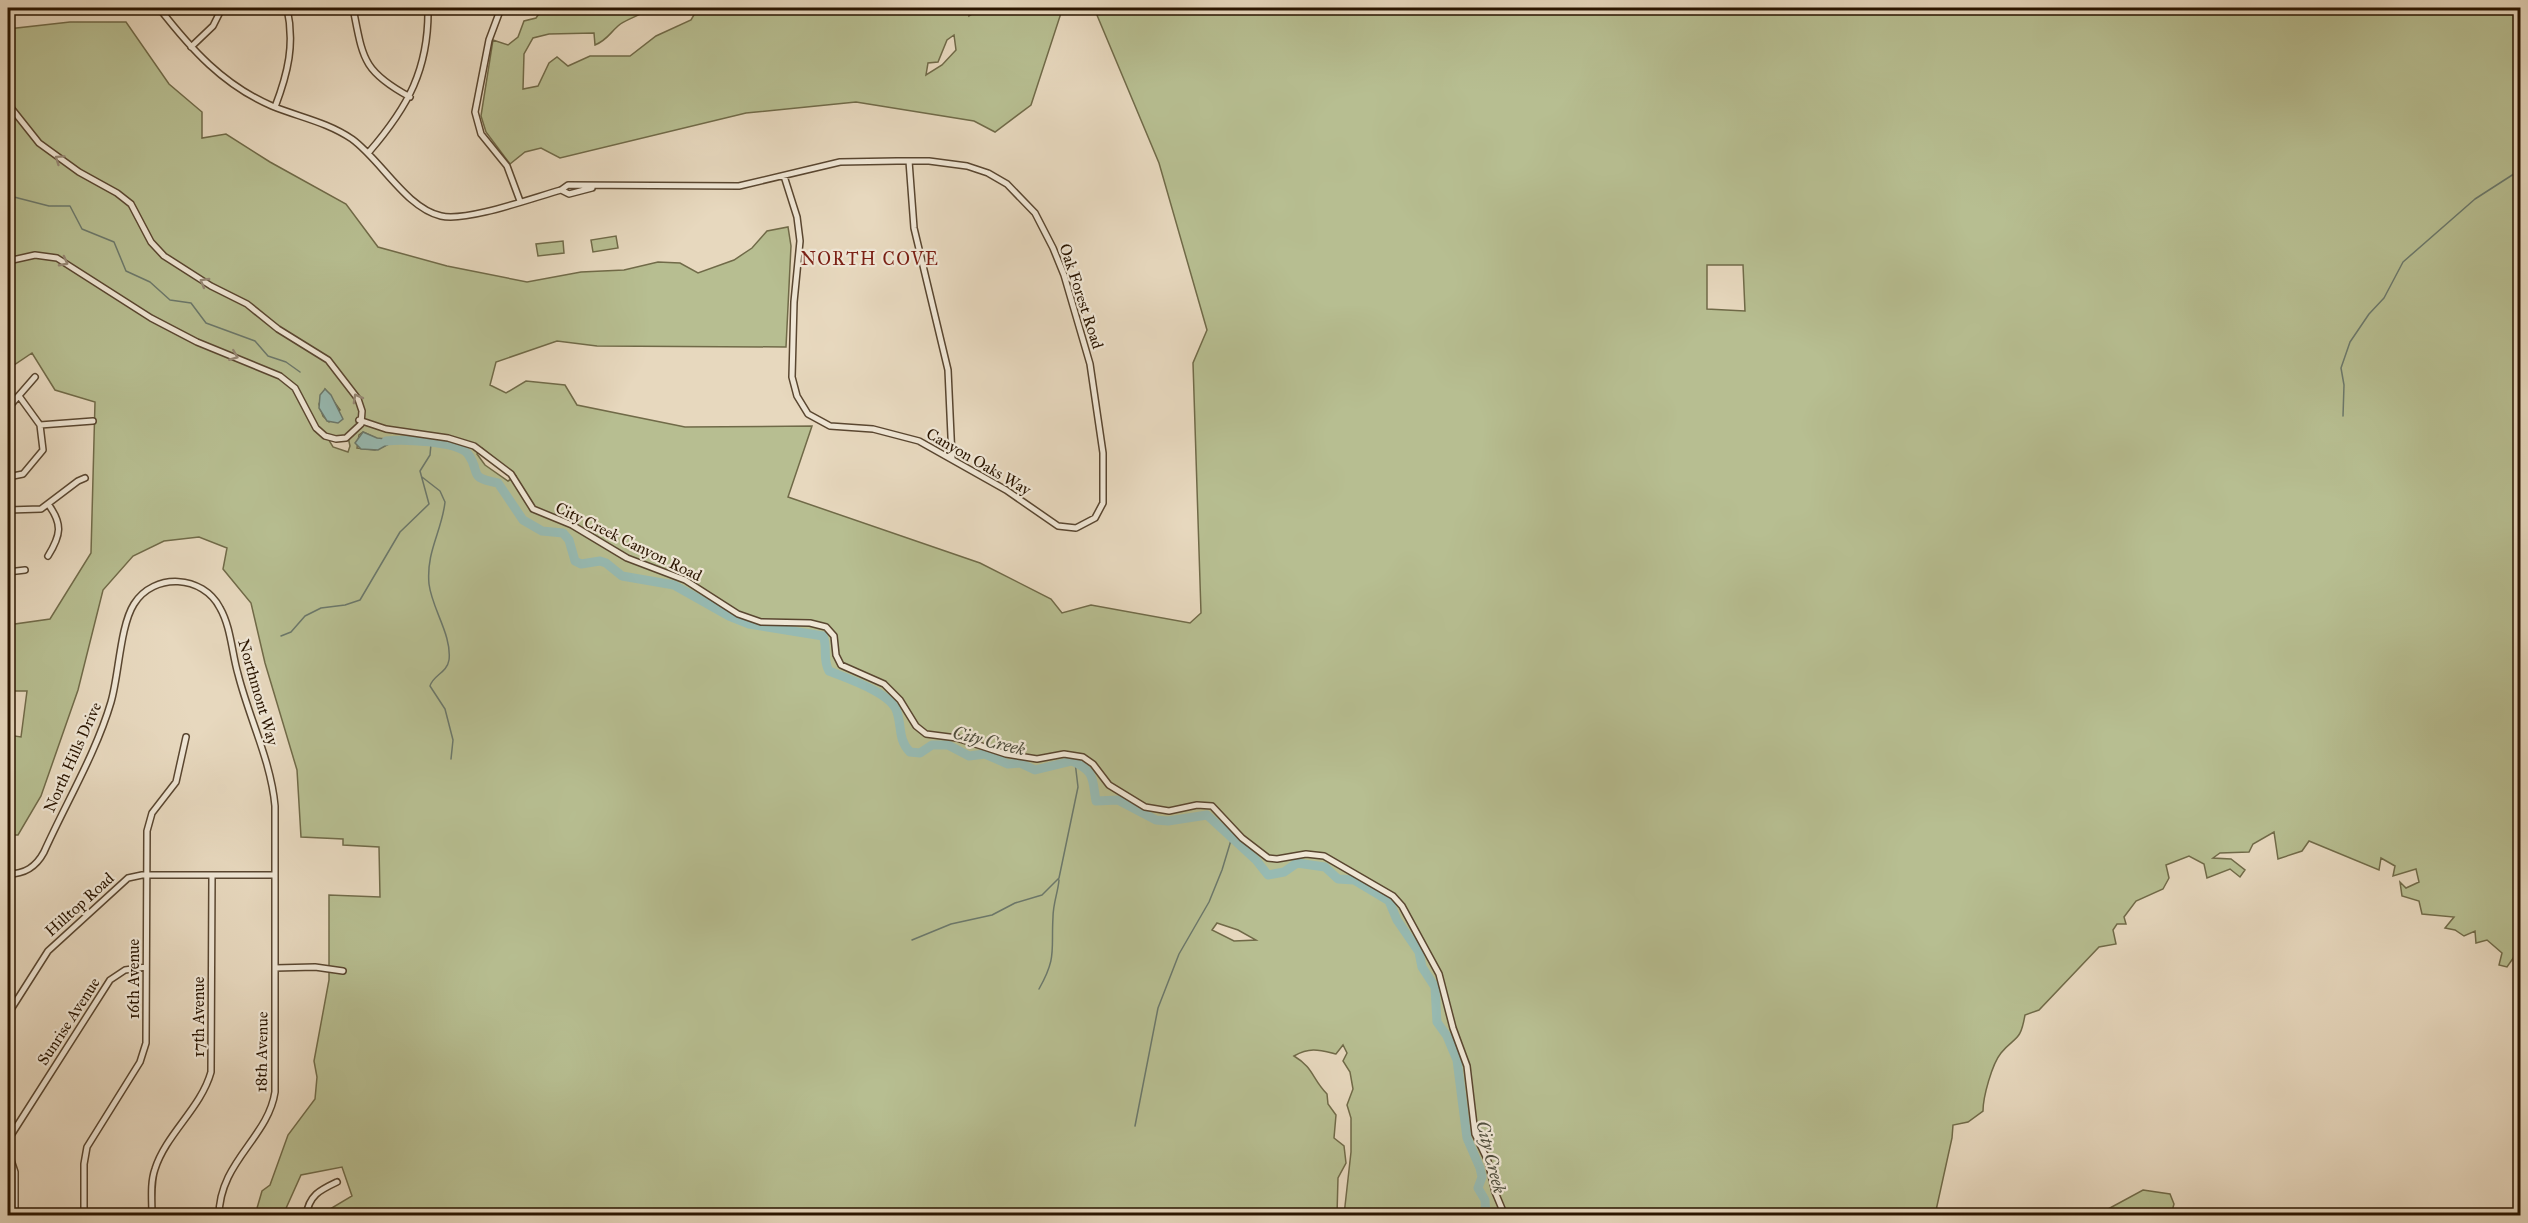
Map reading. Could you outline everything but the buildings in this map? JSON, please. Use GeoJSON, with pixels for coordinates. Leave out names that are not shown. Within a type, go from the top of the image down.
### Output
{"type":"FeatureCollection","features":[{"type":"Feature","properties":{"kind":"street","name":"Oak Forest Road"},"geometry":{"type":"LineString","coordinates":[[159,8],[191,47],[232,83],[275,107],[329,126],[369,152],[414,201],[437,215],[463,216],[561,190],[568,185],[594,187],[739,186],[840,162],[942,162],[988,173],[1018,193],[1035,213],[1050,240],[1064,275],[1082,335],[1101,425],[1103,503],[1090,522]]}},
{"type":"Feature","properties":{"kind":"street"},"geometry":{"type":"LineString","coordinates":[[191,47],[213,26],[222,8]]}},
{"type":"Feature","properties":{"kind":"street"},"geometry":{"type":"LineString","coordinates":[[275,107],[291,57],[291,34],[287,8]]}},
{"type":"Feature","properties":{"kind":"street"},"geometry":{"type":"LineString","coordinates":[[353,8],[361,50],[368,66],[382,81],[410,97]]}},
{"type":"Feature","properties":{"kind":"street"},"geometry":{"type":"LineString","coordinates":[[369,152],[395,121],[410,97],[424,56],[428,8]]}},
{"type":"Feature","properties":{"kind":"street"},"geometry":{"type":"LineString","coordinates":[[501,8],[489,40],[475,112],[482,134],[507,166],[520,201]]}},
{"type":"Feature","properties":{"kind":"street"},"geometry":{"type":"LineString","coordinates":[[8,104],[39,143],[71,167],[117,193],[131,204],[151,242],[164,256],[211,286],[247,304],[278,329],[328,360],[358,399],[360,421],[350,436],[336,439],[325,436],[316,428],[295,388],[280,376],[197,342],[151,318],[57,258],[35,255],[8,261]]}},
{"type":"Feature","properties":{"kind":"street"},"geometry":{"type":"LineString","coordinates":[[909,161],[914,228],[948,370],[952,458]]}},
{"type":"Feature","properties":{"kind":"street","name":"Canyon Oaks Way"},"geometry":{"type":"LineString","coordinates":[[784,176],[797,217],[800,241],[794,296],[792,377],[802,406],[815,419],[830,426],[864,428],[898,434],[952,458],[1058,526],[1076,528],[1090,522]]}},
{"type":"Feature","properties":{"kind":"street"},"geometry":{"type":"LineString","coordinates":[[8,408],[35,377]]}},
{"type":"Feature","properties":{"kind":"street"},"geometry":{"type":"LineString","coordinates":[[8,477],[21,476],[41,455],[44,447],[40,425],[19,396]]}},
{"type":"Feature","properties":{"kind":"street"},"geometry":{"type":"LineString","coordinates":[[40,425],[93,421]]}},
{"type":"Feature","properties":{"kind":"street","name":"City Creek Canyon Road"},"geometry":{"type":"LineString","coordinates":[[360,421],[386,429],[448,438],[474,446],[511,474],[533,509],[572,525],[627,558],[686,580],[738,614],[768,622],[810,623],[826,627],[834,636],[836,655],[841,665],[884,684],[903,703],[916,726],[926,734],[957,738],[1006,754],[1037,759],[1065,754],[1083,758],[1093,764],[1109,784],[1145,807],[1169,811],[1197,805],[1212,806],[1242,838],[1268,858],[1278,859],[1306,854],[1320,855],[1348,868],[1393,896],[1402,906],[1439,974],[1467,1066],[1475,1134],[1488,1161],[1495,1192],[1505,1215]]}},
{"type":"Feature","properties":{"kind":"street"},"geometry":{"type":"LineString","coordinates":[[8,510],[38,510],[78,481],[86,478]]}},
{"type":"Feature","properties":{"kind":"street"},"geometry":{"type":"LineString","coordinates":[[48,504],[58,518],[60,529],[56,543],[48,556]]}},
{"type":"Feature","properties":{"kind":"street"},"geometry":{"type":"LineString","coordinates":[[8,572],[25,570]]}},
{"type":"Feature","properties":{"kind":"street","name":"Northmont Way"},"geometry":{"type":"LineString","coordinates":[[141,595],[163,583],[186,582],[208,592],[220,608],[244,697],[273,788],[275,875]]}},
{"type":"Feature","properties":{"kind":"street","name":"North Hills Drive"},"geometry":{"type":"LineString","coordinates":[[8,874],[21,873],[32,868],[44,852],[108,711],[128,618],[141,595]]}},
{"type":"Feature","properties":{"kind":"street","name":"16th Avenue"},"geometry":{"type":"LineString","coordinates":[[84,1215],[84,1164],[87,1147],[145,1050],[148,825],[156,808],[176,782],[186,737]]}},
{"type":"Feature","properties":{"kind":"street","name":"Hilltop Road"},"geometry":{"type":"LineString","coordinates":[[8,1014],[52,946],[124,880],[132,876],[146,875],[275,875]]}},
{"type":"Feature","properties":{"kind":"street","name":"17th Avenue"},"geometry":{"type":"LineString","coordinates":[[152,1215],[152,1183],[156,1164],[204,1088],[210,1072],[212,875]]}},
{"type":"Feature","properties":{"kind":"street","name":"18th Avenue"},"geometry":{"type":"LineString","coordinates":[[219,1215],[224,1184],[274,1097],[275,875]]}},
{"type":"Feature","properties":{"kind":"street","name":"Sunrise Avenue"},"geometry":{"type":"LineString","coordinates":[[8,1140],[110,980],[125,970],[146,967]]}},
{"type":"Feature","properties":{"kind":"street"},"geometry":{"type":"LineString","coordinates":[[275,968],[315,967],[343,971]]}},
{"type":"Feature","properties":{"kind":"street"},"geometry":{"type":"LineString","coordinates":[[8,1151],[15,1172],[15,1215]]}},
{"type":"Feature","properties":{"kind":"street"},"geometry":{"type":"LineString","coordinates":[[306,1215],[308,1205],[315,1194],[338,1182]]}},
{"type":"Feature","properties":{"kind":"green space"},"geometry":{"type":"Polygon","coordinates":[[[543,8],[648,8],[622,23],[595,45],[594,33],[549,34],[533,38],[524,54],[523,89],[538,86],[549,63],[557,57],[568,66],[590,56],[630,56],[656,36],[691,20],[698,8],[969,8],[969,16],[982,8],[1068,8],[1062,10],[1031,105],[995,132],[974,121],[856,102],[746,113],[560,158],[541,148],[525,152],[510,164],[486,132],[481,116],[493,40],[508,45],[518,37],[524,21],[536,18],[543,8]],[[954,35],[947,40],[938,62],[928,63],[926,75],[942,65],[956,50],[954,35]]]}},
{"type":"Feature","properties":{"kind":"green space"},"geometry":{"type":"Polygon","coordinates":[[[1094,8],[2520,8],[2520,942],[2514,945],[2514,957],[2507,967],[2499,965],[2502,953],[2487,940],[2476,943],[2475,931],[2464,936],[2455,930],[2445,928],[2454,917],[2422,914],[2419,901],[2402,896],[2400,882],[2406,888],[2419,882],[2416,869],[2393,876],[2395,866],[2381,858],[2379,870],[2309,841],[2302,851],[2278,859],[2274,832],[2253,844],[2249,852],[2220,853],[2213,858],[2231,859],[2245,870],[2240,877],[2230,869],[2207,878],[2204,864],[2189,856],[2166,865],[2169,878],[2163,889],[2136,901],[2124,917],[2126,924],[2117,924],[2113,930],[2116,944],[2099,947],[2039,1010],[2025,1015],[2019,1035],[2001,1053],[1994,1065],[1986,1089],[1983,1111],[1968,1122],[1953,1125],[1935,1215],[1344,1215],[1351,1152],[1351,1118],[1347,1105],[1353,1089],[1350,1072],[1343,1061],[1347,1053],[1343,1045],[1336,1054],[1315,1050],[1294,1056],[1309,1069],[1327,1094],[1328,1104],[1336,1115],[1334,1138],[1344,1146],[1346,1163],[1338,1178],[1337,1215],[324,1215],[325,1212],[352,1196],[342,1167],[301,1175],[283,1215],[255,1215],[262,1191],[270,1185],[288,1135],[315,1099],[317,1077],[314,1061],[329,980],[329,895],[380,897],[379,847],[343,845],[343,839],[301,837],[297,770],[265,663],[251,603],[223,569],[227,548],[199,537],[164,541],[133,556],[103,590],[78,690],[41,796],[18,835],[8,835],[8,735],[21,737],[27,691],[8,691],[8,625],[50,619],[91,553],[95,402],[55,390],[32,353],[8,369],[8,29],[70,22],[126,22],[169,84],[202,112],[202,138],[226,134],[270,162],[346,204],[378,247],[447,266],[527,282],[581,272],[624,270],[658,262],[680,263],[698,273],[734,260],[752,248],[767,231],[788,227],[791,246],[786,347],[597,346],[557,341],[496,362],[490,385],[506,393],[526,381],[565,385],[577,405],[685,427],[812,426],[788,497],[980,563],[1051,599],[1062,613],[1091,605],[1190,623],[1201,613],[1193,363],[1207,330],[1159,163],[1094,8]],[[1707,265],[1707,309],[1745,311],[1743,265],[1707,265]],[[325,389],[319,404],[323,416],[329,422],[340,410],[325,389]],[[363,432],[359,435],[357,448],[375,450],[389,444],[363,432]],[[327,437],[333,447],[348,452],[350,446],[348,437],[327,437]],[[482,448],[477,454],[485,465],[508,481],[516,476],[482,448]],[[1217,923],[1212,930],[1234,941],[1256,940],[1238,930],[1217,923]]]}},
{"type":"Feature","properties":{"kind":"green space"},"geometry":{"type":"Polygon","coordinates":[[[616,236],[618,248],[593,252],[591,240],[616,236]]]}},
{"type":"Feature","properties":{"kind":"green space"},"geometry":{"type":"Polygon","coordinates":[[[563,241],[564,253],[538,256],[536,244],[563,241]]]}},
{"type":"Feature","properties":{"kind":"green space"},"geometry":{"type":"Polygon","coordinates":[[[2143,1190],[2170,1194],[2174,1204],[2171,1215],[2097,1215],[2143,1190]]]}},
{"type":"Feature","properties":{"kind":"water"},"geometry":{"type":"Polygon","coordinates":[[[325,389],[331,395],[343,419],[338,423],[327,421],[319,408],[320,395],[325,389]]]}},
{"type":"Feature","properties":{"kind":"water"},"geometry":{"type":"Polygon","coordinates":[[[363,432],[377,438],[396,440],[378,450],[361,449],[355,443],[363,432]]]}},
{"type":"Feature","properties":{"kind":"waterway"},"geometry":{"type":"LineString","coordinates":[[2343,416],[2344,385],[2341,368],[2350,342],[2369,314],[2384,298],[2403,262],[2475,199],[2520,170]]}},
{"type":"Feature","properties":{"kind":"waterway","name":"City Creek"},"geometry":{"type":"LineString","coordinates":[[8,177],[14,197],[49,206],[70,206],[82,229],[114,242],[126,271],[150,282],[170,300],[191,303],[206,323],[255,341],[268,356],[286,362],[300,372]]}},
{"type":"Feature","properties":{"kind":"waterway","name":"City Creek"},"geometry":{"type":"LineString","coordinates":[[386,441],[429,442],[462,450],[472,460],[478,476],[498,483],[523,520],[542,531],[563,533],[569,540],[575,561],[581,564],[600,561],[622,576],[674,585],[729,616],[749,624],[823,636],[829,671],[867,687],[887,699],[897,712],[904,743],[910,752],[920,753],[932,745],[948,745],[969,756],[985,754],[1008,764],[1020,763],[1035,770],[1072,761],[1080,765],[1092,777],[1096,801],[1118,800],[1156,820],[1168,821],[1207,815],[1256,860],[1268,875],[1284,872],[1297,863],[1325,867],[1338,879],[1354,880],[1389,901],[1397,920],[1419,952],[1422,967],[1435,987],[1437,1022],[1447,1036],[1457,1060],[1467,1138],[1480,1168],[1482,1177],[1478,1188],[1485,1200],[1486,1216]]}},
{"type":"Feature","properties":{"kind":"waterway"},"geometry":{"type":"LineString","coordinates":[[281,636],[291,632],[305,616],[321,608],[345,605],[360,600],[400,532],[429,504],[420,471],[430,455],[431,444]]}},
{"type":"Feature","properties":{"kind":"waterway"},"geometry":{"type":"LineString","coordinates":[[422,477],[440,491],[445,502],[430,561],[429,584],[448,641],[449,660],[446,668],[430,686],[445,709],[453,740],[451,759]]}},
{"type":"Feature","properties":{"kind":"waterway"},"geometry":{"type":"LineString","coordinates":[[912,940],[951,924],[992,915],[1015,903],[1042,895],[1059,878],[1078,787],[1075,762]]}},
{"type":"Feature","properties":{"kind":"waterway"},"geometry":{"type":"LineString","coordinates":[[1135,1126],[1158,1008],[1179,954],[1209,902],[1232,837]]}},
{"type":"Feature","properties":{"kind":"waterway"},"geometry":{"type":"LineString","coordinates":[[1039,989],[1051,961],[1053,912],[1059,880]]}},
{"type":"Feature","properties":{"kind":"district","name":"NORTH COVE"},"geometry":{"type":"Point","coordinates":[870,259]}}]}
